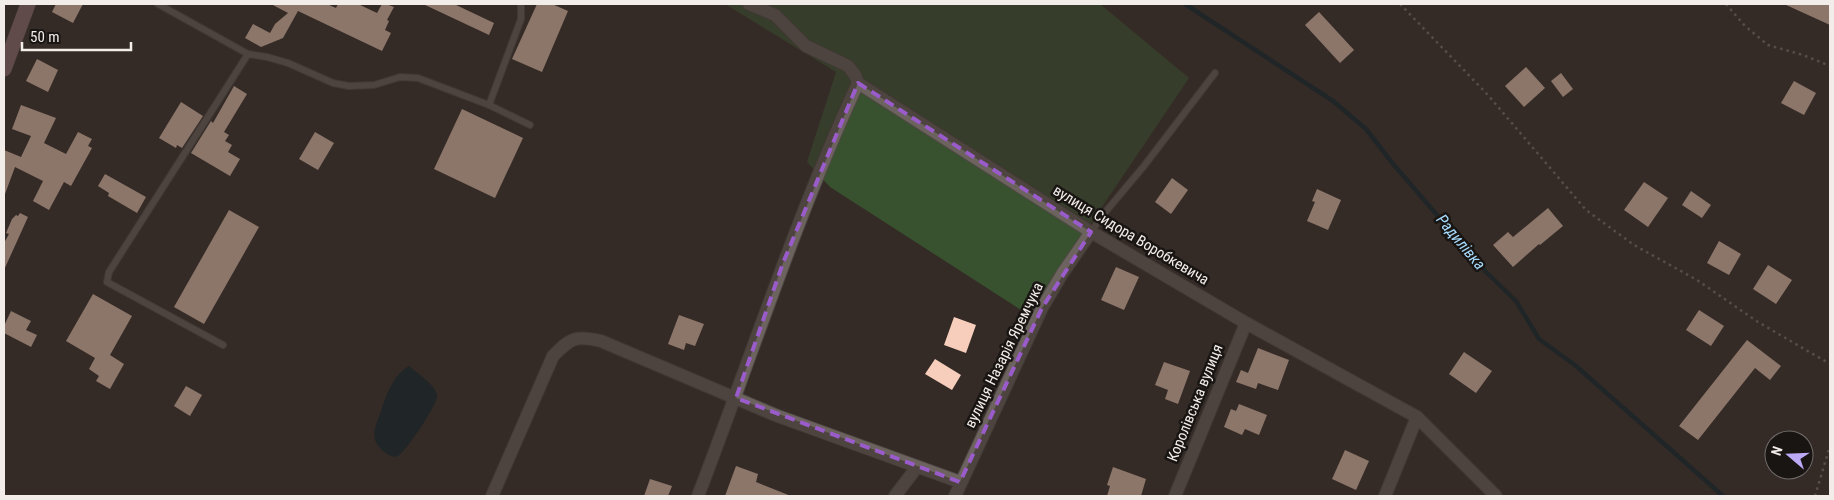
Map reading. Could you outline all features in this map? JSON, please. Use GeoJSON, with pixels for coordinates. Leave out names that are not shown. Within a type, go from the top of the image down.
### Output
{"type":"FeatureCollection","features":[{"type":"Feature","properties":{"kind":"main road"},"geometry":{"type":"LineString","coordinates":[[4,69],[28,4]]}},
{"type":"Feature","properties":{"kind":"street","name":"вулиця Сидора Воробкевича"},"geometry":{"type":"LineString","coordinates":[[749,4],[775,15],[806,46],[848,66],[858,83],[1090,232],[1246,323],[1417,418],[1496,496]]}},
{"type":"Feature","properties":{"kind":"street"},"geometry":{"type":"LineString","coordinates":[[698,496],[736,398],[790,244],[830,142],[858,83]]}},
{"type":"Feature","properties":{"kind":"street","name":"вулиця Назарія Яремчука"},"geometry":{"type":"LineString","coordinates":[[955,496],[1042,308],[1090,232]]}},
{"type":"Feature","properties":{"kind":"street","name":"Королівська вулиця"},"geometry":{"type":"LineString","coordinates":[[1175,496],[1246,323]]}},
{"type":"Feature","properties":{"kind":"street"},"geometry":{"type":"LineString","coordinates":[[492,496],[553,356],[567,341],[584,337],[600,341],[775,415],[960,482]]}},
{"type":"Feature","properties":{"kind":"street"},"geometry":{"type":"LineString","coordinates":[[1385,496],[1417,418]]}},
{"type":"Feature","properties":{"kind":"street"},"geometry":{"type":"LineString","coordinates":[[895,496],[917,467]]}},
{"type":"Feature","properties":{"kind":"lane"},"geometry":{"type":"LineString","coordinates":[[158,4],[248,54],[288,63],[333,83],[349,86],[374,85],[400,78],[418,78],[488,105],[530,125]]}},
{"type":"Feature","properties":{"kind":"lane"},"geometry":{"type":"LineString","coordinates":[[488,105],[521,19],[521,4]]}},
{"type":"Feature","properties":{"kind":"lane"},"geometry":{"type":"LineString","coordinates":[[223,345],[106,282],[109,272],[248,54]]}},
{"type":"Feature","properties":{"kind":"lane"},"geometry":{"type":"LineString","coordinates":[[1090,232],[1216,73]]}},
{"type":"Feature","properties":{"kind":"path"},"geometry":{"type":"LineString","coordinates":[[1400,4],[1487,94],[1586,210],[1634,244],[1697,280],[1758,322],[1830,364]]}},
{"type":"Feature","properties":{"kind":"path"},"geometry":{"type":"LineString","coordinates":[[1726,4],[1745,26],[1768,45],[1803,55],[1830,66]]}},
{"type":"Feature","properties":{"kind":"path"},"geometry":{"type":"LineString","coordinates":[[1815,496],[1830,446]]}},
{"type":"Feature","properties":{"kind":"highlighted area"},"geometry":{"type":"Polygon","coordinates":[[[858,83],[1091,232],[1042,308],[960,482],[736,398],[783,263],[858,83]]]}},
{"type":"Feature","properties":{"kind":"green space"},"geometry":{"type":"Polygon","coordinates":[[[725,4],[1100,4],[1189,78],[1029,315],[830,187],[807,162],[836,72],[725,4]]]}},
{"type":"Feature","properties":{"kind":"water"},"geometry":{"type":"Polygon","coordinates":[[[409,366],[434,388],[437,396],[427,418],[414,438],[402,453],[394,457],[381,449],[377,444],[374,434],[385,398],[391,386],[399,374],[409,366]]]}},
{"type":"Feature","properties":{"kind":"building"},"geometry":{"type":"Polygon","coordinates":[[[56,4],[83,4],[73,23],[52,12],[56,4]]]}},
{"type":"Feature","properties":{"kind":"building"},"geometry":{"type":"Polygon","coordinates":[[[271,4],[327,4],[336,8],[338,4],[358,4],[377,13],[382,4],[386,4],[394,7],[387,20],[389,21],[385,30],[391,33],[382,51],[298,11],[283,38],[261,47],[245,38],[253,24],[270,33],[275,24],[288,13],[271,4]]]}},
{"type":"Feature","properties":{"kind":"building"},"geometry":{"type":"Polygon","coordinates":[[[423,4],[454,4],[494,23],[489,35],[423,4]]]}},
{"type":"Feature","properties":{"kind":"building"},"geometry":{"type":"Polygon","coordinates":[[[537,4],[552,4],[568,11],[542,72],[512,59],[537,4]]]}},
{"type":"Feature","properties":{"kind":"building"},"geometry":{"type":"Polygon","coordinates":[[[1784,4],[1830,4],[1830,25],[1784,4]]]}},
{"type":"Feature","properties":{"kind":"building"},"geometry":{"type":"Polygon","coordinates":[[[1319,12],[1354,50],[1340,63],[1305,25],[1319,12]]]}},
{"type":"Feature","properties":{"kind":"building"},"geometry":{"type":"Polygon","coordinates":[[[37,59],[58,70],[48,92],[26,81],[37,59]]]}},
{"type":"Feature","properties":{"kind":"building"},"geometry":{"type":"Polygon","coordinates":[[[1526,67],[1545,88],[1524,107],[1505,86],[1526,67]]]}},
{"type":"Feature","properties":{"kind":"building"},"geometry":{"type":"Polygon","coordinates":[[[1561,73],[1573,89],[1563,97],[1551,81],[1561,73]]]}},
{"type":"Feature","properties":{"kind":"building"},"geometry":{"type":"Polygon","coordinates":[[[1794,81],[1816,93],[1804,115],[1781,103],[1794,81]]]}},
{"type":"Feature","properties":{"kind":"building"},"geometry":{"type":"Polygon","coordinates":[[[234,86],[247,94],[224,132],[229,135],[225,141],[232,145],[228,152],[240,159],[230,176],[191,153],[211,121],[213,123],[234,86]]]}},
{"type":"Feature","properties":{"kind":"building"},"geometry":{"type":"Polygon","coordinates":[[[181,102],[203,116],[182,148],[177,145],[176,148],[159,138],[181,102]]]}},
{"type":"Feature","properties":{"kind":"building"},"geometry":{"type":"Polygon","coordinates":[[[21,105],[56,118],[44,143],[66,154],[78,132],[92,139],[88,146],[92,148],[71,186],[64,182],[49,210],[33,201],[43,181],[15,167],[4,194],[4,150],[21,157],[31,136],[12,129],[21,105]]]}},
{"type":"Feature","properties":{"kind":"building"},"geometry":{"type":"Polygon","coordinates":[[[462,109],[523,138],[495,198],[434,169],[462,109]]]}},
{"type":"Feature","properties":{"kind":"building"},"geometry":{"type":"Polygon","coordinates":[[[315,132],[334,143],[318,170],[299,159],[315,132]]]}},
{"type":"Feature","properties":{"kind":"building"},"geometry":{"type":"Polygon","coordinates":[[[105,174],[146,197],[137,213],[108,196],[109,193],[98,186],[105,174]]]}},
{"type":"Feature","properties":{"kind":"building"},"geometry":{"type":"Polygon","coordinates":[[[1172,178],[1188,190],[1171,214],[1155,202],[1172,178]]]}},
{"type":"Feature","properties":{"kind":"building"},"geometry":{"type":"Polygon","coordinates":[[[1644,182],[1668,198],[1648,227],[1624,210],[1644,182]]]}},
{"type":"Feature","properties":{"kind":"building"},"geometry":{"type":"Polygon","coordinates":[[[1317,189],[1341,200],[1328,230],[1307,221],[1315,202],[1312,201],[1317,189]]]}},
{"type":"Feature","properties":{"kind":"building"},"geometry":{"type":"Polygon","coordinates":[[[1691,191],[1711,205],[1702,218],[1682,205],[1691,191]]]}},
{"type":"Feature","properties":{"kind":"building"},"geometry":{"type":"Polygon","coordinates":[[[1548,208],[1563,226],[1513,267],[1493,245],[1508,232],[1513,237],[1548,208]]]}},
{"type":"Feature","properties":{"kind":"building"},"geometry":{"type":"Polygon","coordinates":[[[229,210],[259,227],[204,324],[174,307],[229,210]]]}},
{"type":"Feature","properties":{"kind":"building"},"geometry":{"type":"Polygon","coordinates":[[[20,213],[28,217],[4,270],[4,243],[9,234],[6,233],[12,219],[20,213]]]}},
{"type":"Feature","properties":{"kind":"building"},"geometry":{"type":"Polygon","coordinates":[[[1719,241],[1741,254],[1729,275],[1707,263],[1719,241]]]}},
{"type":"Feature","properties":{"kind":"building"},"geometry":{"type":"Polygon","coordinates":[[[1768,265],[1792,280],[1776,304],[1753,289],[1768,265]]]}},
{"type":"Feature","properties":{"kind":"building"},"geometry":{"type":"Polygon","coordinates":[[[1116,267],[1139,277],[1124,310],[1101,300],[1116,267]]]}},
{"type":"Feature","properties":{"kind":"building"},"geometry":{"type":"Polygon","coordinates":[[[93,294],[132,316],[110,355],[124,364],[110,389],[96,381],[99,376],[89,369],[95,358],[66,341],[93,294]]]}},
{"type":"Feature","properties":{"kind":"building"},"geometry":{"type":"Polygon","coordinates":[[[1699,310],[1724,326],[1711,346],[1686,330],[1699,310]]]}},
{"type":"Feature","properties":{"kind":"building"},"geometry":{"type":"Polygon","coordinates":[[[11,311],[31,321],[26,330],[37,335],[31,347],[4,333],[4,326],[11,311]]]}},
{"type":"Feature","properties":{"kind":"building"},"geometry":{"type":"Polygon","coordinates":[[[679,315],[704,324],[695,346],[686,343],[684,350],[668,344],[679,315]]]}},
{"type":"Feature","properties":{"kind":"building"},"geometry":{"type":"Polygon","coordinates":[[[954,317],[976,325],[966,353],[944,345],[954,317]]]}},
{"type":"Feature","properties":{"kind":"building"},"geometry":{"type":"Polygon","coordinates":[[[1747,340],[1781,366],[1770,380],[1755,368],[1698,440],[1679,426],[1747,340]]]}},
{"type":"Feature","properties":{"kind":"building"},"geometry":{"type":"Polygon","coordinates":[[[1258,348],[1289,360],[1278,390],[1258,383],[1256,389],[1236,382],[1241,370],[1248,373],[1258,348]]]}},
{"type":"Feature","properties":{"kind":"building"},"geometry":{"type":"Polygon","coordinates":[[[1464,352],[1492,371],[1476,393],[1449,374],[1464,352]]]}},
{"type":"Feature","properties":{"kind":"building"},"geometry":{"type":"Polygon","coordinates":[[[935,359],[961,375],[952,390],[925,374],[935,359]]]}},
{"type":"Feature","properties":{"kind":"building"},"geometry":{"type":"Polygon","coordinates":[[[1164,362],[1190,371],[1178,404],[1165,399],[1168,390],[1155,385],[1164,362]]]}},
{"type":"Feature","properties":{"kind":"building"},"geometry":{"type":"Polygon","coordinates":[[[186,386],[202,395],[190,416],[174,406],[186,386]]]}},
{"type":"Feature","properties":{"kind":"building"},"geometry":{"type":"Polygon","coordinates":[[[1239,404],[1267,415],[1259,435],[1245,429],[1242,435],[1224,427],[1231,409],[1236,411],[1239,404]]]}},
{"type":"Feature","properties":{"kind":"building"},"geometry":{"type":"Polygon","coordinates":[[[1345,450],[1369,461],[1356,490],[1332,479],[1345,450]]]}},
{"type":"Feature","properties":{"kind":"building"},"geometry":{"type":"Polygon","coordinates":[[[736,466],[758,474],[756,482],[791,496],[725,496],[736,466]]]}},
{"type":"Feature","properties":{"kind":"building"},"geometry":{"type":"Polygon","coordinates":[[[1113,467],[1146,479],[1141,496],[1107,496],[1110,486],[1107,485],[1113,467]]]}},
{"type":"Feature","properties":{"kind":"building"},"geometry":{"type":"Polygon","coordinates":[[[650,479],[672,486],[668,496],[644,496],[650,479]]]}},
{"type":"Feature","properties":{"kind":"waterway","name":"Радилівка"},"geometry":{"type":"LineString","coordinates":[[1185,4],[1333,101],[1366,129],[1394,165],[1486,272],[1516,301],[1539,339],[1576,366],[1723,496]]}}]}
